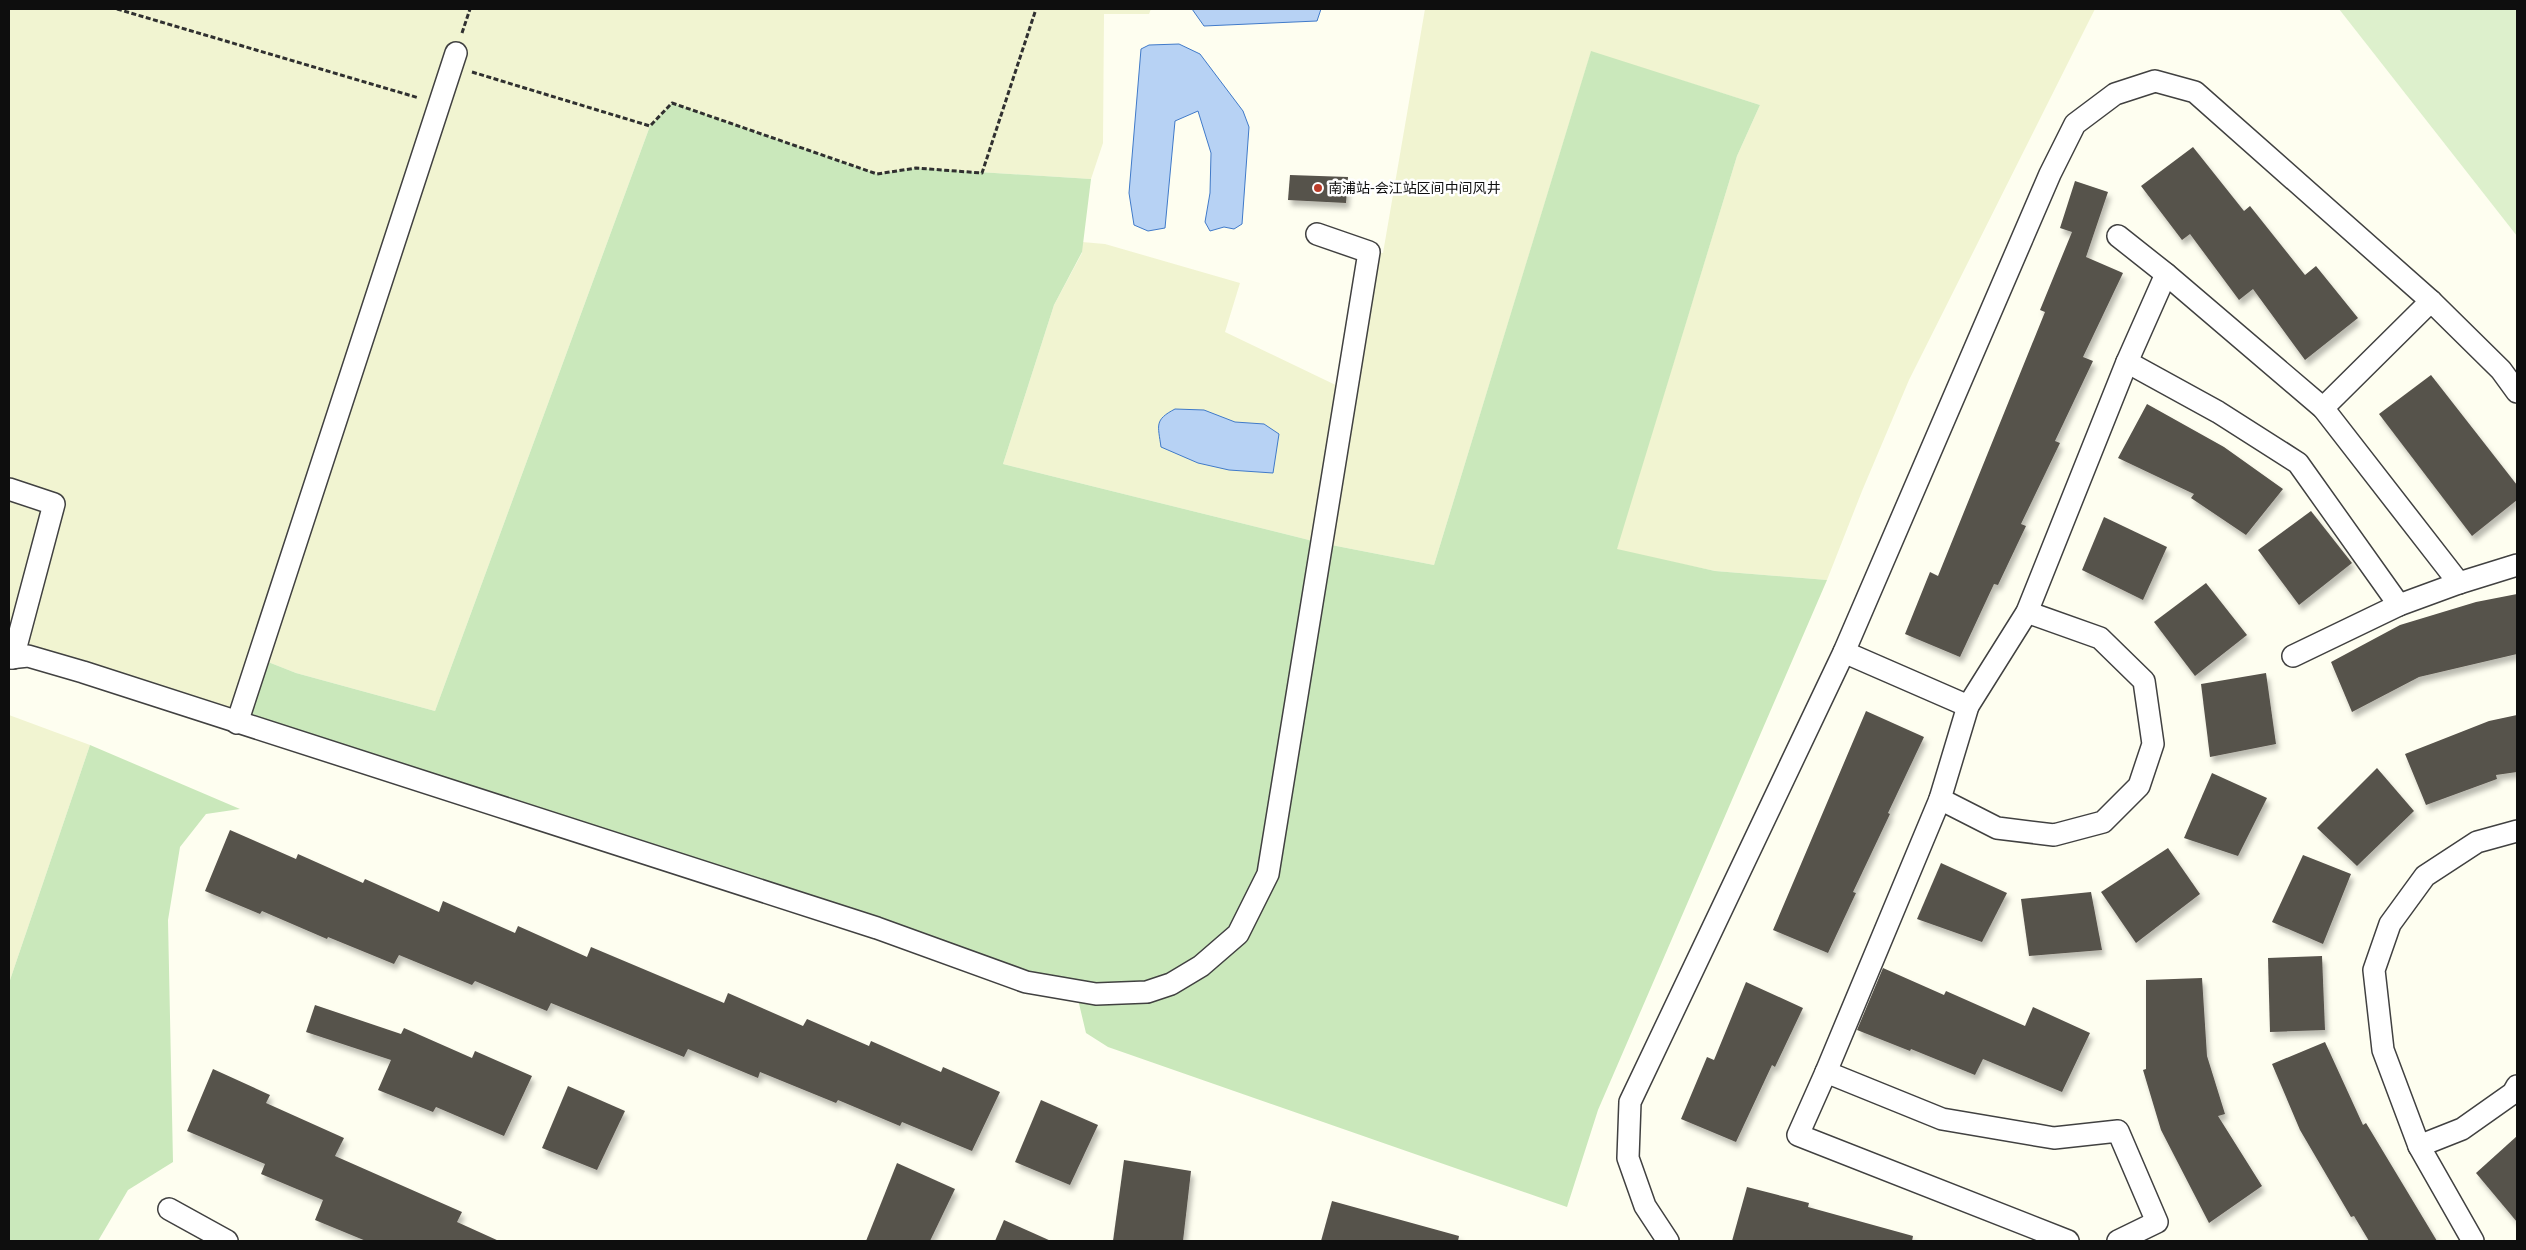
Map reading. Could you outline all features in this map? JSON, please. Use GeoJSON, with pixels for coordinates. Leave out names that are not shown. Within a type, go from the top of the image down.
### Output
{"type":"FeatureCollection","features":[{"type":"Feature","properties":{"kind":"street"},"geometry":{"type":"LineString","coordinates":[[237,723],[454,59]]}},
{"type":"Feature","properties":{"kind":"street"},"geometry":{"type":"LineString","coordinates":[[1668,1241],[1645,1206],[1628,1158],[1630,1102],[1844,652],[2050,174],[2075,124],[2115,94],[2155,81],[2195,92],[2431,301],[2502,370],[2517,392]]}},
{"type":"Feature","properties":{"kind":"street"},"geometry":{"type":"LineString","coordinates":[[9,489],[54,504],[11,658],[28,656],[877,928],[1026,982],[1096,994],[1147,992],[1171,984],[1201,966],[1238,934],[1268,874],[1369,252],[1317,234]]}},
{"type":"Feature","properties":{"kind":"street"},"geometry":{"type":"LineString","coordinates":[[2118,236],[2166,274],[2323,408],[2459,583]]}},
{"type":"Feature","properties":{"kind":"street"},"geometry":{"type":"LineString","coordinates":[[2068,1241],[1798,1135],[1940,799],[1968,706],[2027,612],[2127,362],[2166,274]]}},
{"type":"Feature","properties":{"kind":"street"},"geometry":{"type":"LineString","coordinates":[[2323,408],[2431,301]]}},
{"type":"Feature","properties":{"kind":"street"},"geometry":{"type":"LineString","coordinates":[[2127,362],[2218,412],[2298,463],[2399,605]]}},
{"type":"Feature","properties":{"kind":"street"},"geometry":{"type":"LineString","coordinates":[[2293,656],[2399,605],[2459,583],[2517,565]]}},
{"type":"Feature","properties":{"kind":"street"},"geometry":{"type":"LineString","coordinates":[[1940,799],[1997,828],[2054,834],[2102,822],[2139,786],[2153,744],[2144,682],[2100,638],[2027,612]]}},
{"type":"Feature","properties":{"kind":"street"},"geometry":{"type":"LineString","coordinates":[[1844,652],[1968,706]]}},
{"type":"Feature","properties":{"kind":"street"},"geometry":{"type":"LineString","coordinates":[[2472,1241],[2419,1146],[2383,1050],[2374,970],[2390,924],[2425,876],[2477,842],[2517,831]]}},
{"type":"Feature","properties":{"kind":"street"},"geometry":{"type":"LineString","coordinates":[[1826,1072],[1942,1119],[2054,1138],[2118,1131],[2157,1222],[2118,1241]]}},
{"type":"Feature","properties":{"kind":"street"},"geometry":{"type":"LineString","coordinates":[[2419,1146],[2462,1130],[2513,1093],[2517,1086]]}},
{"type":"Feature","properties":{"kind":"street"},"geometry":{"type":"LineString","coordinates":[[169,1209],[227,1241]]}},
{"type":"Feature","properties":{"kind":"path"},"geometry":{"type":"LineString","coordinates":[[117,9],[439,104]]}},
{"type":"Feature","properties":{"kind":"path"},"geometry":{"type":"LineString","coordinates":[[454,59],[650,126],[672,103],[877,174],[916,168],[982,173],[1036,9]]}},
{"type":"Feature","properties":{"kind":"green space"},"geometry":{"type":"Polygon","coordinates":[[[9,9],[1151,9],[1149,14],[1104,14],[1103,143],[1091,179],[916,168],[877,174],[672,104],[650,126],[435,711],[296,673],[258,658],[237,723],[9,658],[9,9]]]}},
{"type":"Feature","properties":{"kind":"green space"},"geometry":{"type":"Polygon","coordinates":[[[1425,9],[2095,9],[1909,380],[1827,580],[1715,571],[1616,550],[1737,156],[1760,105],[1591,52],[1434,565],[1321,543],[1003,464],[1054,305],[1082,253],[1082,242],[1105,244],[1240,283],[1225,332],[1346,390],[1369,252],[1383,253],[1425,9]]]}},
{"type":"Feature","properties":{"kind":"green space"},"geometry":{"type":"Polygon","coordinates":[[[2339,9],[2517,9],[2517,236],[2339,9]]]}},
{"type":"Feature","properties":{"kind":"green space"},"geometry":{"type":"Polygon","coordinates":[[[1591,51],[1760,105],[1737,156],[1617,549],[1715,571],[1827,580],[1598,1110],[1567,1207],[1108,1047],[1086,1033],[1076,991],[237,723],[258,658],[296,673],[435,711],[650,126],[672,103],[877,174],[916,168],[1091,179],[1082,252],[1054,305],[1003,464],[1321,543],[1434,565],[1591,51]]]}},
{"type":"Feature","properties":{"kind":"green space"},"geometry":{"type":"Polygon","coordinates":[[[9,715],[90,745],[9,983],[9,715]]]}},
{"type":"Feature","properties":{"kind":"green space"},"geometry":{"type":"Polygon","coordinates":[[[90,745],[240,809],[206,814],[180,847],[168,920],[173,1162],[128,1190],[98,1241],[9,1241],[9,983],[90,745]]]}},
{"type":"Feature","properties":{"kind":"water"},"geometry":{"type":"Polygon","coordinates":[[[1192,9],[1321,9],[1317,21],[1204,26],[1192,9]]]}},
{"type":"Feature","properties":{"kind":"water"},"geometry":{"type":"Polygon","coordinates":[[[1179,44],[1200,54],[1243,111],[1249,127],[1242,224],[1234,229],[1224,227],[1210,231],[1205,222],[1210,193],[1211,153],[1198,111],[1175,121],[1165,228],[1148,231],[1134,225],[1129,193],[1141,49],[1149,45],[1179,44]]]}},
{"type":"Feature","properties":{"kind":"water"},"geometry":{"type":"Polygon","coordinates":[[[1175,409],[1204,410],[1235,422],[1264,424],[1279,434],[1273,473],[1229,470],[1198,463],[1161,447],[1159,424],[1164,416],[1175,409]]]}},
{"type":"Feature","properties":{"kind":"building"},"geometry":{"type":"Polygon","coordinates":[[[2193,147],[2244,211],[2250,206],[2305,275],[2316,266],[2358,318],[2305,360],[2253,289],[2239,300],[2190,234],[2182,240],[2141,186],[2193,147]]]}},
{"type":"Feature","properties":{"kind":"building","name":"南浦站-会江站区间中间风井"},"geometry":{"type":"Polygon","coordinates":[[[1290,175],[1348,177],[1346,203],[1288,200],[1290,175]]]}},
{"type":"Feature","properties":{"kind":"building"},"geometry":{"type":"Polygon","coordinates":[[[2075,181],[2108,192],[2086,257],[2123,273],[2083,357],[2093,361],[2055,441],[2060,443],[2021,524],[2026,526],[1998,585],[1994,584],[1960,657],[1905,634],[1930,572],[1938,576],[2045,312],[2040,310],[2072,232],[2060,228],[2075,181]]]}},
{"type":"Feature","properties":{"kind":"building"},"geometry":{"type":"Polygon","coordinates":[[[2431,375],[2517,485],[2517,500],[2472,536],[2379,414],[2431,375]]]}},
{"type":"Feature","properties":{"kind":"building"},"geometry":{"type":"Polygon","coordinates":[[[2147,404],[2224,447],[2283,489],[2246,535],[2191,498],[2194,494],[2118,458],[2147,404]]]}},
{"type":"Feature","properties":{"kind":"building"},"geometry":{"type":"Polygon","coordinates":[[[2311,511],[2352,563],[2299,605],[2258,550],[2311,511]]]}},
{"type":"Feature","properties":{"kind":"building"},"geometry":{"type":"Polygon","coordinates":[[[2104,517],[2167,547],[2143,600],[2082,570],[2104,517]]]}},
{"type":"Feature","properties":{"kind":"building"},"geometry":{"type":"Polygon","coordinates":[[[2206,583],[2247,635],[2195,676],[2154,622],[2206,583]]]}},
{"type":"Feature","properties":{"kind":"building"},"geometry":{"type":"Polygon","coordinates":[[[2517,594],[2517,654],[2419,677],[2352,712],[2331,662],[2400,625],[2476,602],[2517,594]]]}},
{"type":"Feature","properties":{"kind":"building"},"geometry":{"type":"Polygon","coordinates":[[[2266,673],[2276,744],[2210,757],[2201,684],[2266,673]]]}},
{"type":"Feature","properties":{"kind":"building"},"geometry":{"type":"Polygon","coordinates":[[[1866,711],[1924,737],[1888,813],[1890,814],[1853,892],[1856,893],[1828,953],[1773,930],[1866,711]]]}},
{"type":"Feature","properties":{"kind":"building"},"geometry":{"type":"Polygon","coordinates":[[[2517,715],[2517,772],[2496,775],[2497,779],[2426,805],[2405,754],[2489,721],[2517,715]]]}},
{"type":"Feature","properties":{"kind":"building"},"geometry":{"type":"Polygon","coordinates":[[[2377,768],[2414,811],[2357,866],[2317,828],[2377,768]]]}},
{"type":"Feature","properties":{"kind":"building"},"geometry":{"type":"Polygon","coordinates":[[[2212,773],[2267,798],[2238,856],[2184,838],[2212,773]]]}},
{"type":"Feature","properties":{"kind":"building"},"geometry":{"type":"Polygon","coordinates":[[[230,830],[296,859],[298,854],[363,883],[365,879],[439,912],[443,901],[515,933],[518,926],[587,957],[591,947],[724,1003],[728,993],[803,1026],[807,1019],[869,1046],[871,1041],[941,1072],[943,1067],[1000,1092],[972,1151],[902,1122],[900,1126],[838,1100],[836,1103],[760,1072],[758,1078],[688,1049],[684,1057],[551,1003],[547,1011],[475,981],[472,985],[399,955],[394,964],[328,937],[327,939],[262,911],[260,914],[205,891],[230,830]]]}},
{"type":"Feature","properties":{"kind":"building"},"geometry":{"type":"Polygon","coordinates":[[[2168,848],[2200,894],[2136,943],[2101,892],[2168,848]]]}},
{"type":"Feature","properties":{"kind":"building"},"geometry":{"type":"Polygon","coordinates":[[[2303,855],[2351,874],[2323,944],[2272,922],[2303,855]]]}},
{"type":"Feature","properties":{"kind":"building"},"geometry":{"type":"Polygon","coordinates":[[[1941,863],[2007,893],[1982,942],[1917,919],[1941,863]]]}},
{"type":"Feature","properties":{"kind":"building"},"geometry":{"type":"Polygon","coordinates":[[[2091,892],[2102,950],[2029,956],[2021,899],[2091,892]]]}},
{"type":"Feature","properties":{"kind":"building"},"geometry":{"type":"Polygon","coordinates":[[[2322,956],[2325,1030],[2270,1032],[2268,958],[2322,956]]]}},
{"type":"Feature","properties":{"kind":"building"},"geometry":{"type":"Polygon","coordinates":[[[1883,968],[1944,995],[1946,991],[2025,1026],[2033,1007],[2090,1033],[2062,1092],[1983,1059],[1975,1075],[1857,1030],[1883,968]]]}},
{"type":"Feature","properties":{"kind":"building"},"geometry":{"type":"Polygon","coordinates":[[[2202,978],[2207,1056],[2225,1114],[2218,1116],[2262,1186],[2209,1223],[2161,1130],[2143,1070],[2146,1069],[2146,980],[2202,978]]]}},
{"type":"Feature","properties":{"kind":"building"},"geometry":{"type":"Polygon","coordinates":[[[1746,982],[1803,1008],[1775,1067],[1772,1065],[1736,1142],[1681,1119],[1707,1057],[1714,1060],[1746,982]]]}},
{"type":"Feature","properties":{"kind":"building"},"geometry":{"type":"Polygon","coordinates":[[[315,1005],[401,1034],[404,1028],[472,1058],[475,1051],[532,1076],[504,1136],[436,1107],[433,1112],[378,1090],[391,1060],[306,1032],[315,1005]]]}},
{"type":"Feature","properties":{"kind":"building"},"geometry":{"type":"Polygon","coordinates":[[[2325,1042],[2363,1125],[2366,1123],[2437,1241],[2369,1241],[2354,1216],[2351,1217],[2300,1130],[2272,1064],[2325,1042]]]}},
{"type":"Feature","properties":{"kind":"building"},"geometry":{"type":"Polygon","coordinates":[[[213,1069],[270,1095],[266,1103],[344,1138],[335,1156],[462,1212],[457,1222],[499,1241],[366,1241],[315,1220],[323,1200],[261,1174],[265,1164],[187,1131],[213,1069]]]}},
{"type":"Feature","properties":{"kind":"building"},"geometry":{"type":"Polygon","coordinates":[[[568,1086],[625,1111],[597,1170],[542,1148],[568,1086]]]}},
{"type":"Feature","properties":{"kind":"building"},"geometry":{"type":"Polygon","coordinates":[[[1041,1100],[1098,1125],[1070,1185],[1015,1162],[1041,1100]]]}},
{"type":"Feature","properties":{"kind":"building"},"geometry":{"type":"Polygon","coordinates":[[[2517,1136],[2517,1222],[2476,1173],[2517,1136]]]}},
{"type":"Feature","properties":{"kind":"building"},"geometry":{"type":"Polygon","coordinates":[[[1124,1160],[1191,1171],[1183,1241],[1113,1241],[1124,1160]]]}},
{"type":"Feature","properties":{"kind":"building"},"geometry":{"type":"Polygon","coordinates":[[[897,1163],[955,1189],[930,1241],[866,1241],[897,1163]]]}},
{"type":"Feature","properties":{"kind":"building"},"geometry":{"type":"Polygon","coordinates":[[[1747,1187],[1809,1203],[1808,1207],[1913,1236],[1912,1241],[1732,1241],[1747,1187]]]}},
{"type":"Feature","properties":{"kind":"building"},"geometry":{"type":"Polygon","coordinates":[[[1332,1201],[1459,1236],[1458,1241],[1321,1241],[1332,1201]]]}},
{"type":"Feature","properties":{"kind":"building"},"geometry":{"type":"Polygon","coordinates":[[[1004,1220],[1051,1241],[995,1241],[1004,1220]]]}},
{"type":"Feature","properties":{"kind":"place","name":"南浦站-会江站区间中间风井"},"geometry":{"type":"Point","coordinates":[1318,188]}}]}
